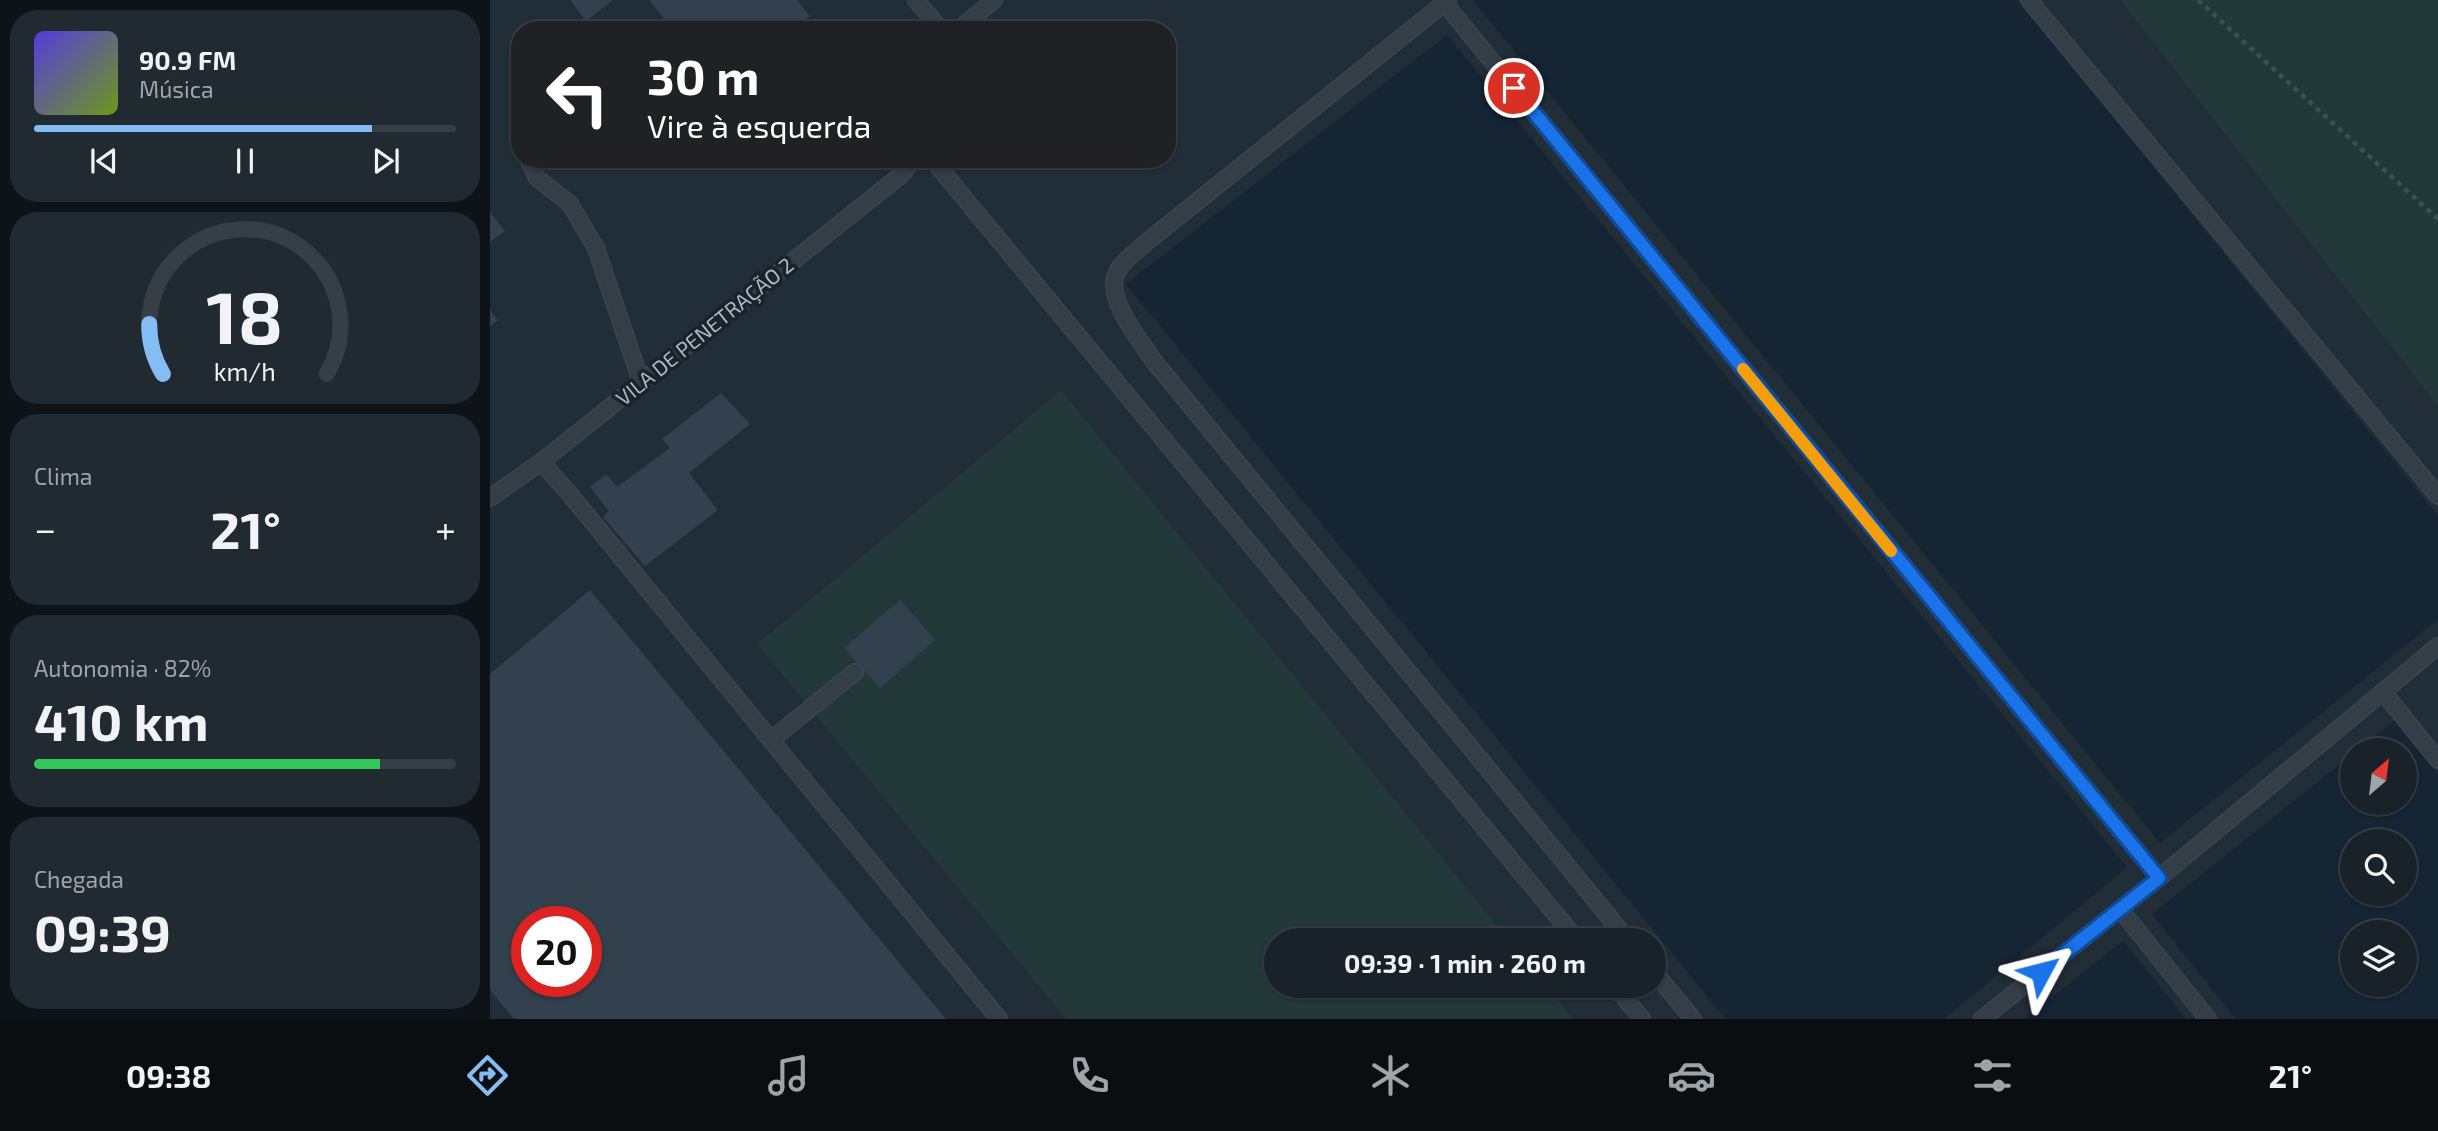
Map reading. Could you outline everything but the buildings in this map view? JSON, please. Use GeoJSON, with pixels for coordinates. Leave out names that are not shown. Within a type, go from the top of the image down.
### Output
{"type":"FeatureCollection","features":[{"type":"Feature","properties":{"kind":"lane"},"geometry":{"type":"LineString","coordinates":[[916,0],[934,21]]}},
{"type":"Feature","properties":{"kind":"lane"},"geometry":{"type":"LineString","coordinates":[[969,21],[994,0]]}},
{"type":"Feature","properties":{"kind":"lane"},"geometry":{"type":"LineString","coordinates":[[2029,0],[2438,496]]}},
{"type":"Feature","properties":{"kind":"lane"},"geometry":{"type":"LineString","coordinates":[[1618,928],[1153,360],[1119,307],[1114,290],[1115,278],[1121,267],[1148,241],[1445,1],[2159,878]]}},
{"type":"Feature","properties":{"kind":"lane"},"geometry":{"type":"LineString","coordinates":[[532,168],[537,178],[570,204],[596,248],[642,382]]}},
{"type":"Feature","properties":{"kind":"lane","name":"VILA DE PENETRAÇÃO 2"},"geometry":{"type":"LineString","coordinates":[[490,498],[541,462],[907,168]]}},
{"type":"Feature","properties":{"kind":"lane"},"geometry":{"type":"LineString","coordinates":[[939,168],[1567,928]]}},
{"type":"Feature","properties":{"kind":"lane"},"geometry":{"type":"LineString","coordinates":[[541,462],[999,1019]]}},
{"type":"Feature","properties":{"kind":"lane"},"geometry":{"type":"LineString","coordinates":[[1982,1019],[2159,878],[2438,646]]}},
{"type":"Feature","properties":{"kind":"lane"},"geometry":{"type":"LineString","coordinates":[[771,740],[855,672]]}},
{"type":"Feature","properties":{"kind":"lane"},"geometry":{"type":"LineString","coordinates":[[2383,692],[2438,760]]}},
{"type":"Feature","properties":{"kind":"lane"},"geometry":{"type":"LineString","coordinates":[[2120,909],[2208,1019]]}},
{"type":"Feature","properties":{"kind":"lane"},"geometry":{"type":"LineString","coordinates":[[1666,986],[1693,1019]]}},
{"type":"Feature","properties":{"kind":"lane"},"geometry":{"type":"LineString","coordinates":[[1625,998],[1642,1019]]}},
{"type":"Feature","properties":{"kind":"path"},"geometry":{"type":"LineString","coordinates":[[2198,0],[2438,219]]}},
{"type":"Feature","properties":{"kind":"green space"},"geometry":{"type":"Polygon","coordinates":[[[2120,0],[2438,0],[2438,406],[2120,0]]]}},
{"type":"Feature","properties":{"kind":"green space"},"geometry":{"type":"Polygon","coordinates":[[[1061,390],[1499,928],[1264,928],[1264,998],[1556,998],[1573,1019],[1066,1019],[757,644],[1061,390]]]}},
{"type":"Feature","properties":{"kind":"water"},"geometry":{"type":"Polygon","coordinates":[[[1473,0],[2017,0],[2438,516],[2438,619],[2160,843],[1473,0]]]}},
{"type":"Feature","properties":{"kind":"water"},"geometry":{"type":"Polygon","coordinates":[[[1447,35],[2127,867],[1944,1019],[1726,1019],[1666,946],[1666,928],[1652,928],[1126,284],[1447,35]]]}},
{"type":"Feature","properties":{"kind":"water"},"geometry":{"type":"Polygon","coordinates":[[[2395,720],[2410,738],[2373,738],[2395,720]]]}},
{"type":"Feature","properties":{"kind":"water"},"geometry":{"type":"Polygon","coordinates":[[[2417,747],[2438,773],[2438,1019],[2236,1019],[2152,914],[2340,765],[2340,816],[2417,816],[2417,747]]]}},
{"type":"Feature","properties":{"kind":"water"},"geometry":{"type":"Polygon","coordinates":[[[2123,941],[2186,1019],[2024,1019],[2123,941]]]}},
{"type":"Feature","properties":{"kind":"slow traffic"},"geometry":{"type":"LineString","coordinates":[[1743,369],[1891,551]]}},
{"type":"Feature","properties":{"kind":"route"},"geometry":{"type":"LineString","coordinates":[[1514,88],[2159,878],[2041,972]]}}]}
